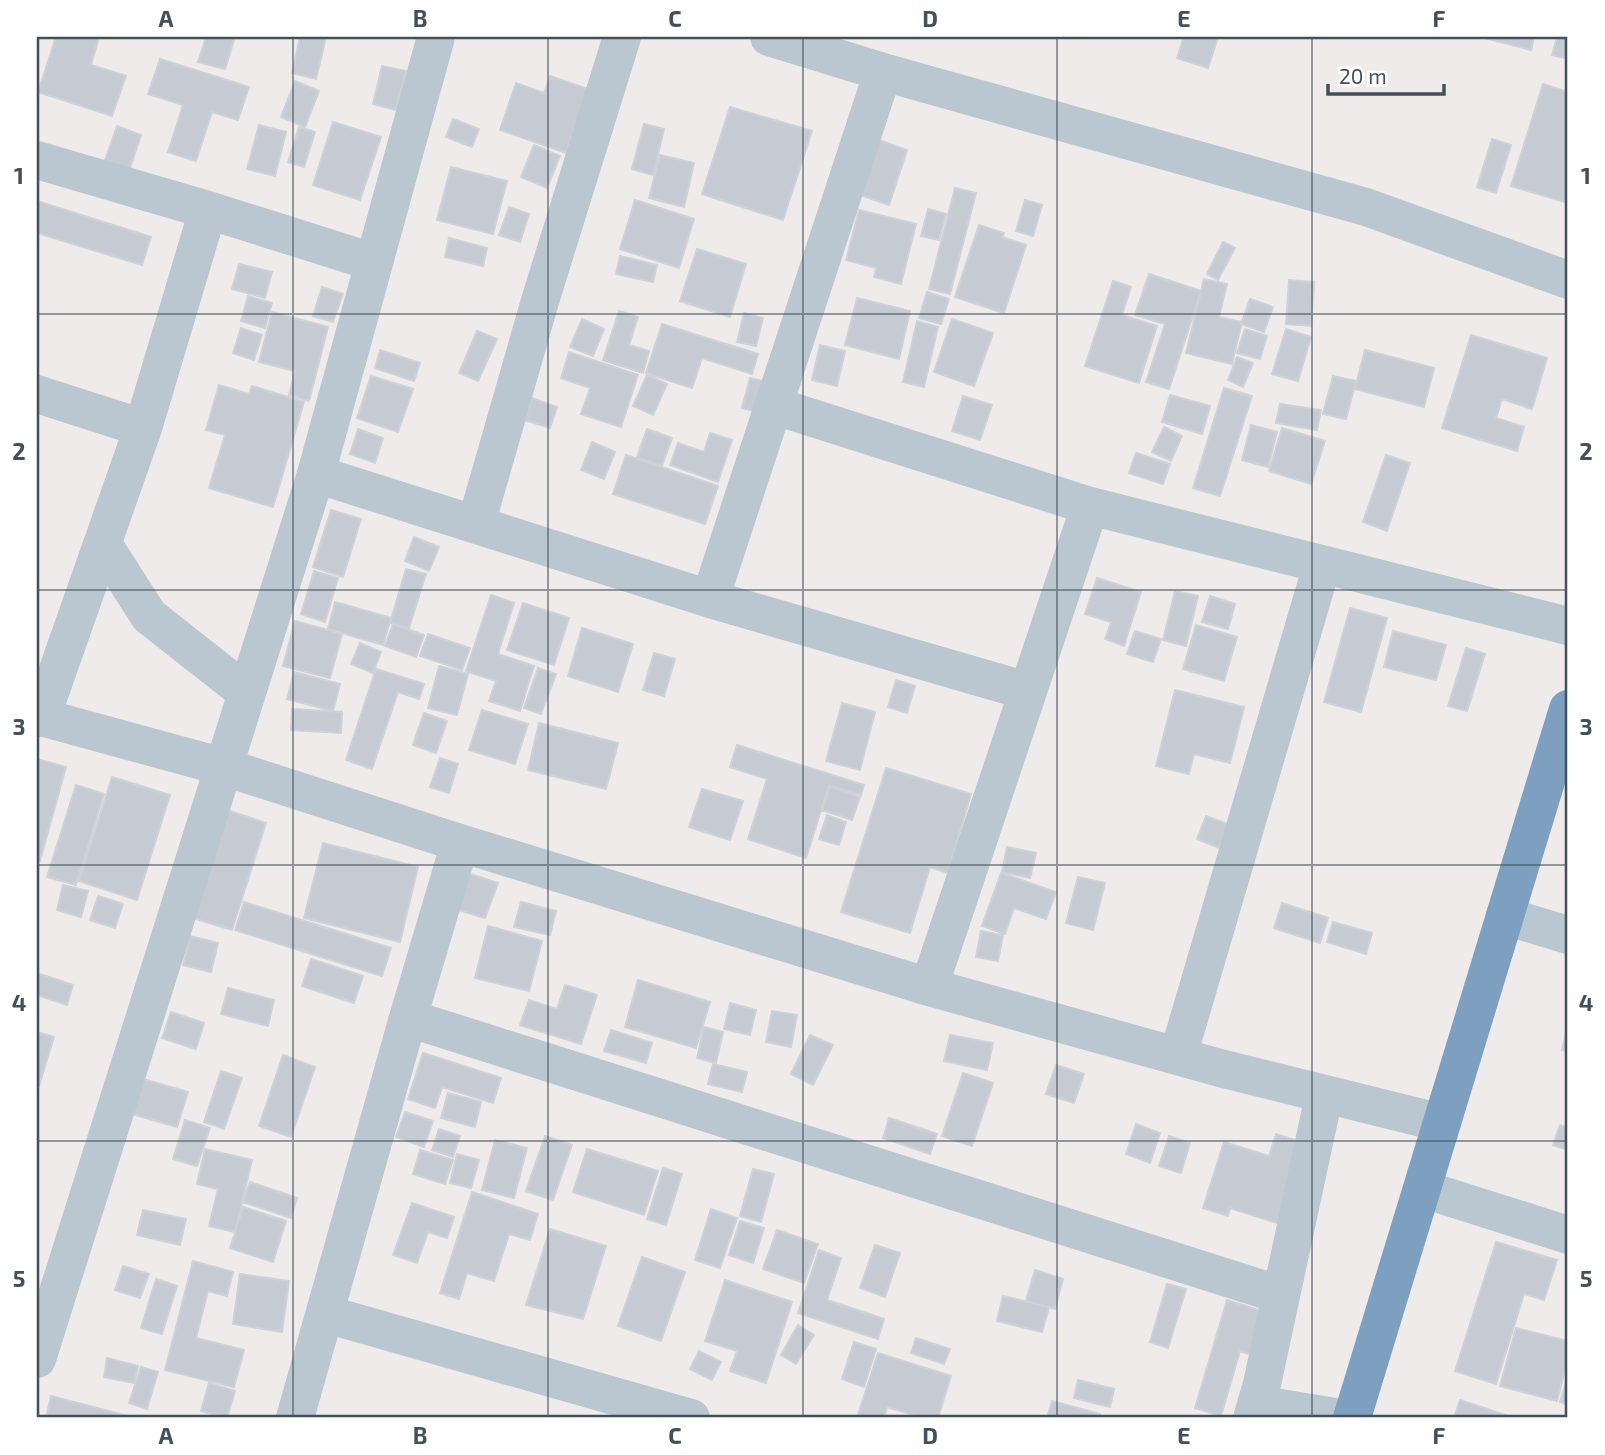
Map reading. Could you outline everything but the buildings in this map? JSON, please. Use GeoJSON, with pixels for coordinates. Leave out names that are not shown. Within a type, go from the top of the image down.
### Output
{"type":"FeatureCollection","features":[{"type":"Feature","properties":{"kind":"highway"},"geometry":{"type":"LineString","coordinates":[[1352,1418],[1568,709]]}},
{"type":"Feature","properties":{"kind":"street"},"geometry":{"type":"LineString","coordinates":[[37,1359],[316,474],[436,37]]}},
{"type":"Feature","properties":{"kind":"street"},"geometry":{"type":"LineString","coordinates":[[476,524],[540,301],[622,37]]}},
{"type":"Feature","properties":{"kind":"street"},"geometry":{"type":"LineString","coordinates":[[783,39],[883,72],[1366,207],[1568,280]]}},
{"type":"Feature","properties":{"kind":"street"},"geometry":{"type":"LineString","coordinates":[[710,599],[883,72]]}},
{"type":"Feature","properties":{"kind":"street"},"geometry":{"type":"LineString","coordinates":[[37,160],[373,262]]}},
{"type":"Feature","properties":{"kind":"street"},"geometry":{"type":"LineString","coordinates":[[208,210],[143,428],[39,717],[224,767],[460,843],[929,987],[1324,1096],[1442,1123]]}},
{"type":"Feature","properties":{"kind":"street"},"geometry":{"type":"LineString","coordinates":[[37,394],[143,428]]}},
{"type":"Feature","properties":{"kind":"street"},"geometry":{"type":"LineString","coordinates":[[775,407],[1090,506],[1568,626]]}},
{"type":"Feature","properties":{"kind":"street"},"geometry":{"type":"LineString","coordinates":[[316,474],[710,599],[1027,691]]}},
{"type":"Feature","properties":{"kind":"street"},"geometry":{"type":"LineString","coordinates":[[929,987],[1090,506]]}},
{"type":"Feature","properties":{"kind":"street"},"geometry":{"type":"LineString","coordinates":[[103,544],[149,616],[247,693]]}},
{"type":"Feature","properties":{"kind":"street"},"geometry":{"type":"LineString","coordinates":[[1178,1056],[1322,565]]}},
{"type":"Feature","properties":{"kind":"street"},"geometry":{"type":"LineString","coordinates":[[295,1418],[460,843]]}},
{"type":"Feature","properties":{"kind":"street"},"geometry":{"type":"LineString","coordinates":[[1505,916],[1568,936]]}},
{"type":"Feature","properties":{"kind":"street"},"geometry":{"type":"LineString","coordinates":[[408,1018],[1280,1295]]}},
{"type":"Feature","properties":{"kind":"street"},"geometry":{"type":"LineString","coordinates":[[1324,1096],[1254,1411],[1341,1418]]}},
{"type":"Feature","properties":{"kind":"street"},"geometry":{"type":"LineString","coordinates":[[1423,1189],[1568,1235]]}},
{"type":"Feature","properties":{"kind":"street"},"geometry":{"type":"LineString","coordinates":[[326,1314],[691,1418]]}}]}
